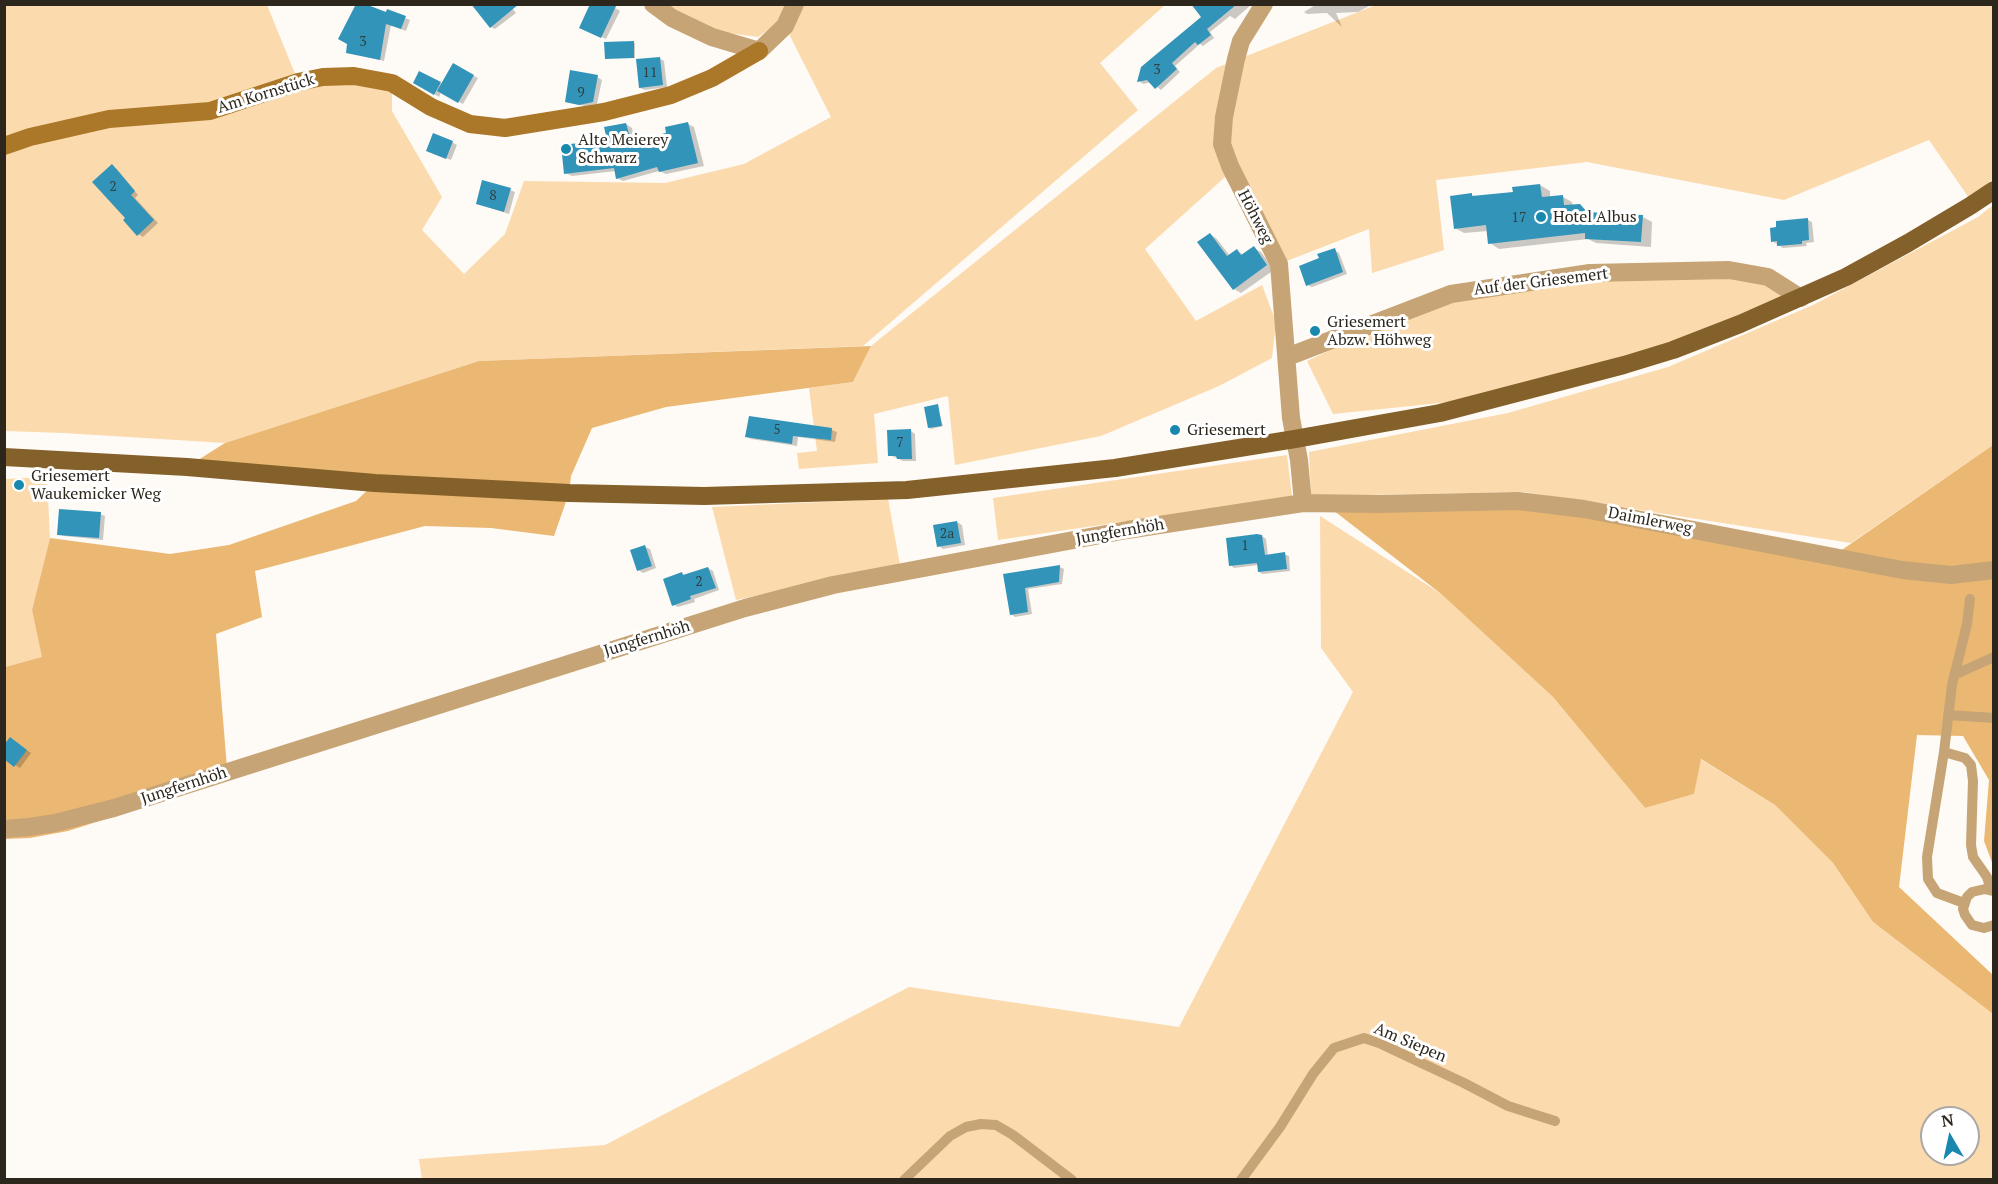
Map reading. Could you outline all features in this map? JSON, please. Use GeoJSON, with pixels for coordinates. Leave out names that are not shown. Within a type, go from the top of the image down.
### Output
{"type":"FeatureCollection","features":[{"type":"Feature","properties":{"kind":"main road"},"geometry":{"type":"LineString","coordinates":[[4,458],[188,467],[398,484],[569,493],[704,496],[907,490],[1115,468],[1440,413],[1673,350],[1801,298],[1908,243],[1994,190]]}},
{"type":"Feature","properties":{"kind":"street"},"geometry":{"type":"LineString","coordinates":[[653,4],[672,18],[712,37],[759,51],[784,26],[795,4]]}},
{"type":"Feature","properties":{"kind":"street","name":"Höhweg"},"geometry":{"type":"LineString","coordinates":[[1264,4],[1241,41],[1224,117],[1222,144],[1230,166],[1279,264],[1303,503]]}},
{"type":"Feature","properties":{"kind":"street","name":"Am Kornstück"},"geometry":{"type":"LineString","coordinates":[[4,146],[30,137],[109,120],[210,111],[298,82],[323,77],[354,76],[392,83],[431,107],[470,124],[505,128],[604,112],[671,95],[712,78],[759,51]]}},
{"type":"Feature","properties":{"kind":"street","name":"Auf der Griesemert"},"geometry":{"type":"LineString","coordinates":[[1287,357],[1450,294],[1590,273],[1729,270],[1768,278],[1801,298]]}},
{"type":"Feature","properties":{"kind":"street","name":"Daimlerweg"},"geometry":{"type":"LineString","coordinates":[[1303,503],[1518,501],[1584,509],[1902,570],[1951,575],[1994,570]]}},
{"type":"Feature","properties":{"kind":"street","name":"Jungfernhöh"},"geometry":{"type":"LineString","coordinates":[[4,828],[55,823],[114,808],[745,608],[833,585],[1116,532],[1303,503]]}},
{"type":"Feature","properties":{"kind":"lane"},"geometry":{"type":"LineString","coordinates":[[1964,903],[1937,893],[1926,873],[1952,685],[1970,600]]}},
{"type":"Feature","properties":{"kind":"lane"},"geometry":{"type":"LineString","coordinates":[[1956,674],[1994,657]]}},
{"type":"Feature","properties":{"kind":"lane"},"geometry":{"type":"LineString","coordinates":[[1948,715],[1994,718]]}},
{"type":"Feature","properties":{"kind":"lane"},"geometry":{"type":"LineString","coordinates":[[1944,752],[1965,758],[1971,765],[1973,781],[1971,845],[1973,857],[1987,877],[1992,891],[1978,889],[1967,897],[1964,903],[1965,915],[1972,925],[1984,928],[1994,925]]}},
{"type":"Feature","properties":{"kind":"lane","name":"Am Siepen"},"geometry":{"type":"LineString","coordinates":[[1241,1179],[1280,1127],[1313,1074],[1334,1048],[1364,1038],[1379,1042],[1454,1077],[1508,1106],[1555,1120]]}},
{"type":"Feature","properties":{"kind":"lane"},"geometry":{"type":"LineString","coordinates":[[904,1179],[950,1136],[966,1127],[981,1124],[996,1125],[1013,1135],[1072,1179]]}},
{"type":"Feature","properties":{"kind":"shaded area"},"geometry":{"type":"Polygon","coordinates":[[[5,5],[267,5],[298,81],[392,83],[392,111],[442,197],[422,230],[464,274],[505,234],[524,181],[665,183],[744,164],[831,117],[789,34],[804,5],[1165,5],[1100,63],[1138,110],[863,346],[479,361],[225,443],[5,431],[5,5]]]}},
{"type":"Feature","properties":{"kind":"shaded area"},"geometry":{"type":"Polygon","coordinates":[[[667,5],[789,5],[780,22],[758,37],[706,30],[667,5]]]}},
{"type":"Feature","properties":{"kind":"shaded area"},"geometry":{"type":"Polygon","coordinates":[[[1376,5],[1993,5],[1993,179],[1969,198],[1929,140],[1784,200],[1587,162],[1436,180],[1444,250],[1372,273],[1369,229],[1279,264],[1225,177],[1145,249],[1196,321],[1262,285],[1276,322],[1272,358],[1219,386],[1101,436],[955,465],[948,396],[874,414],[878,463],[799,469],[797,453],[817,451],[809,388],[853,382],[871,346],[1216,68],[1376,5]]]}},
{"type":"Feature","properties":{"kind":"shaded area"},"geometry":{"type":"Polygon","coordinates":[[[1993,205],[1993,445],[1851,543],[1524,492],[1311,496],[1309,452],[1508,413],[1668,367],[1813,305],[1978,217],[1993,205]]]}},
{"type":"Feature","properties":{"kind":"shaded area"},"geometry":{"type":"Polygon","coordinates":[[[1729,270],[1801,298],[1740,324],[1508,396],[1333,414],[1307,361],[1451,294],[1729,270]]]}},
{"type":"Feature","properties":{"kind":"shaded area"},"geometry":{"type":"Polygon","coordinates":[[[871,346],[853,382],[666,407],[592,428],[571,476],[569,493],[554,536],[491,528],[425,526],[255,571],[262,617],[216,634],[228,780],[68,831],[30,838],[5,839],[5,667],[42,657],[32,610],[50,538],[170,554],[229,545],[356,501],[374,484],[187,467],[225,443],[479,361],[871,346]]]}},
{"type":"Feature","properties":{"kind":"shaded area"},"geometry":{"type":"Polygon","coordinates":[[[1993,445],[1993,865],[1984,841],[1989,780],[1963,736],[1917,735],[1899,887],[1993,975],[1993,1014],[1873,922],[1833,863],[1775,805],[1701,759],[1694,794],[1645,808],[1553,697],[1440,593],[1320,500],[1518,502],[1836,554],[1993,445]]]}},
{"type":"Feature","properties":{"kind":"shaded area"},"geometry":{"type":"Polygon","coordinates":[[[1287,455],[1292,497],[998,540],[993,498],[1287,455]]]}},
{"type":"Feature","properties":{"kind":"shaded area"},"geometry":{"type":"Polygon","coordinates":[[[47,477],[50,538],[32,610],[43,657],[5,667],[5,479],[47,477]]]}},
{"type":"Feature","properties":{"kind":"shaded area"},"geometry":{"type":"Polygon","coordinates":[[[888,499],[900,565],[736,600],[712,507],[888,499]]]}},
{"type":"Feature","properties":{"kind":"shaded area"},"geometry":{"type":"Polygon","coordinates":[[[1320,516],[1440,593],[1553,697],[1645,808],[1694,794],[1700,759],[1775,805],[1833,863],[1873,922],[1993,1014],[1993,1179],[422,1180],[419,1159],[605,1145],[909,987],[1179,1027],[1353,692],[1321,648],[1320,516]]]}},
{"type":"Feature","properties":{"kind":"building"},"geometry":{"type":"Polygon","coordinates":[[[356,4],[365,4],[386,12],[387,9],[406,16],[401,29],[386,24],[380,60],[346,53],[347,44],[338,39],[356,4]]]}},
{"type":"Feature","properties":{"kind":"building"},"geometry":{"type":"Polygon","coordinates":[[[471,4],[519,4],[490,28],[471,4]]]}},
{"type":"Feature","properties":{"kind":"building"},"geometry":{"type":"Polygon","coordinates":[[[590,4],[617,4],[601,38],[579,28],[590,4]]]}},
{"type":"Feature","properties":{"kind":"building"},"geometry":{"type":"Polygon","coordinates":[[[1191,4],[1237,4],[1207,29],[1211,35],[1198,45],[1195,42],[1172,63],[1177,69],[1155,89],[1147,80],[1137,82],[1141,67],[1201,17],[1191,4]]]}},
{"type":"Feature","properties":{"kind":"building"},"geometry":{"type":"Polygon","coordinates":[[[634,41],[634,58],[605,59],[604,42],[634,41]]]}},
{"type":"Feature","properties":{"kind":"building"},"geometry":{"type":"Polygon","coordinates":[[[660,57],[663,85],[639,88],[636,59],[660,57]]]}},
{"type":"Feature","properties":{"kind":"building"},"geometry":{"type":"Polygon","coordinates":[[[453,63],[474,75],[458,103],[437,91],[453,63]]]}},
{"type":"Feature","properties":{"kind":"building"},"geometry":{"type":"Polygon","coordinates":[[[570,70],[598,75],[593,102],[579,105],[565,102],[570,70]]]}},
{"type":"Feature","properties":{"kind":"building"},"geometry":{"type":"Polygon","coordinates":[[[419,71],[441,82],[434,95],[413,83],[419,71]]]}},
{"type":"Feature","properties":{"kind":"building"},"geometry":{"type":"Polygon","coordinates":[[[688,122],[698,163],[659,172],[657,167],[616,179],[614,168],[564,174],[561,145],[607,140],[604,127],[626,123],[631,141],[666,133],[665,127],[688,122]]]}},
{"type":"Feature","properties":{"kind":"building"},"geometry":{"type":"Polygon","coordinates":[[[433,133],[453,141],[446,159],[426,151],[433,133]]]}},
{"type":"Feature","properties":{"kind":"building"},"geometry":{"type":"Polygon","coordinates":[[[112,164],[135,191],[131,195],[154,220],[137,236],[123,220],[125,218],[92,182],[112,164]]]}},
{"type":"Feature","properties":{"kind":"building"},"geometry":{"type":"Polygon","coordinates":[[[482,180],[511,188],[504,212],[476,204],[482,180]]]}},
{"type":"Feature","properties":{"kind":"building"},"geometry":{"type":"Polygon","coordinates":[[[1540,184],[1542,197],[1563,195],[1564,205],[1580,204],[1587,212],[1643,215],[1641,242],[1585,239],[1585,233],[1488,244],[1486,225],[1454,229],[1450,196],[1513,192],[1512,187],[1540,184]]]}},
{"type":"Feature","properties":{"kind":"building"},"geometry":{"type":"Polygon","coordinates":[[[1808,218],[1809,240],[1802,241],[1802,244],[1777,246],[1777,241],[1771,242],[1770,228],[1776,227],[1776,221],[1808,218]]]}},
{"type":"Feature","properties":{"kind":"building"},"geometry":{"type":"Polygon","coordinates":[[[1210,233],[1227,256],[1237,249],[1241,255],[1254,246],[1267,265],[1233,290],[1197,242],[1210,233]]]}},
{"type":"Feature","properties":{"kind":"building"},"geometry":{"type":"Polygon","coordinates":[[[1335,248],[1343,272],[1306,286],[1299,266],[1319,258],[1317,254],[1335,248]]]}},
{"type":"Feature","properties":{"kind":"building"},"geometry":{"type":"Polygon","coordinates":[[[938,404],[942,426],[928,428],[924,407],[938,404]]]}},
{"type":"Feature","properties":{"kind":"building"},"geometry":{"type":"Polygon","coordinates":[[[749,416],[832,428],[831,440],[793,436],[792,444],[745,437],[749,416]]]}},
{"type":"Feature","properties":{"kind":"building"},"geometry":{"type":"Polygon","coordinates":[[[911,429],[912,459],[897,459],[896,456],[888,456],[887,430],[911,429]]]}},
{"type":"Feature","properties":{"kind":"building"},"geometry":{"type":"Polygon","coordinates":[[[59,509],[101,512],[99,538],[57,535],[59,509]]]}},
{"type":"Feature","properties":{"kind":"building"},"geometry":{"type":"Polygon","coordinates":[[[957,521],[961,543],[937,547],[933,525],[957,521]]]}},
{"type":"Feature","properties":{"kind":"building"},"geometry":{"type":"Polygon","coordinates":[[[1262,535],[1265,555],[1285,552],[1287,569],[1258,572],[1257,563],[1229,566],[1226,538],[1262,535]]]}},
{"type":"Feature","properties":{"kind":"building"},"geometry":{"type":"Polygon","coordinates":[[[645,545],[652,566],[637,571],[630,550],[645,545]]]}},
{"type":"Feature","properties":{"kind":"building"},"geometry":{"type":"Polygon","coordinates":[[[1060,565],[1059,582],[1025,588],[1028,612],[1010,615],[1003,574],[1060,565]]]}},
{"type":"Feature","properties":{"kind":"building"},"geometry":{"type":"Polygon","coordinates":[[[708,567],[716,588],[690,596],[691,599],[672,606],[663,579],[682,572],[683,575],[708,567]]]}},
{"type":"Feature","properties":{"kind":"building"},"geometry":{"type":"Polygon","coordinates":[[[10,737],[27,750],[14,767],[4,759],[4,745],[10,737]]]}},
{"type":"Feature","properties":{"kind":"place","name":"Alte Meierey Schwarz"},"geometry":{"type":"Point","coordinates":[566,149]}},
{"type":"Feature","properties":{"kind":"place","name":"Hotel Albus"},"geometry":{"type":"Point","coordinates":[1541,217]}},
{"type":"Feature","properties":{"kind":"place","name":"Griesemert Abzw. Höhweg"},"geometry":{"type":"Point","coordinates":[1315,331]}},
{"type":"Feature","properties":{"kind":"place","name":"Griesemert"},"geometry":{"type":"Point","coordinates":[1175,430]}},
{"type":"Feature","properties":{"kind":"place","name":"Griesemert Waukemicker Weg"},"geometry":{"type":"Point","coordinates":[19,485]}}]}
